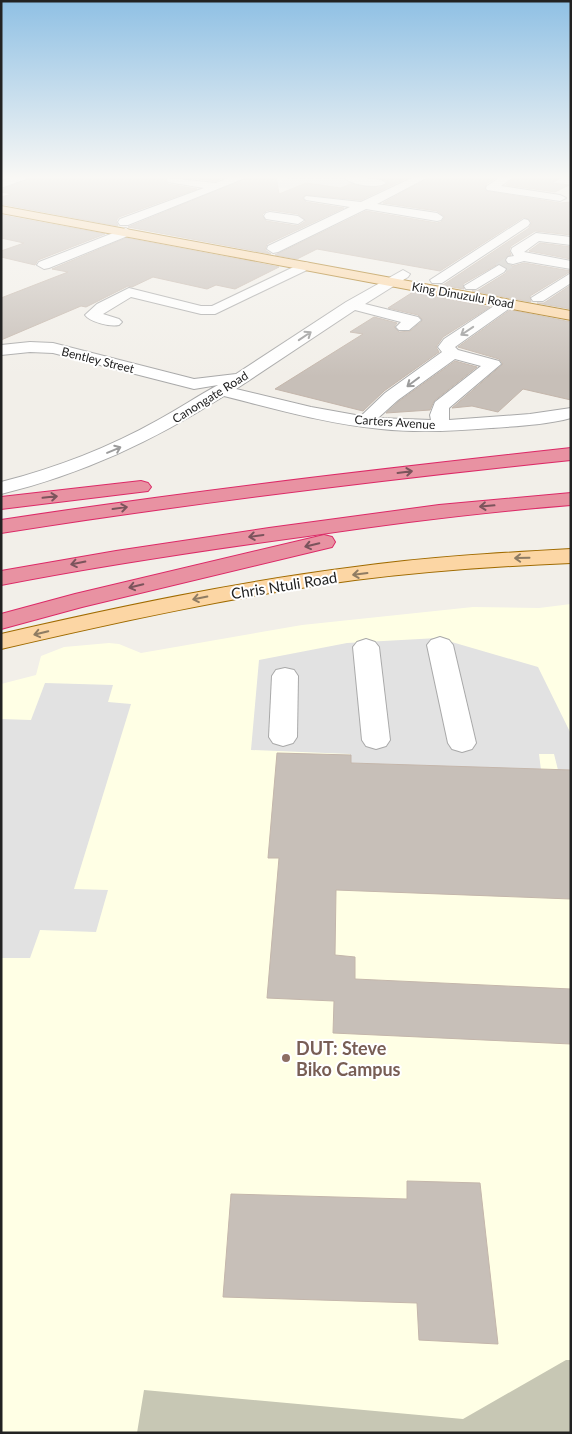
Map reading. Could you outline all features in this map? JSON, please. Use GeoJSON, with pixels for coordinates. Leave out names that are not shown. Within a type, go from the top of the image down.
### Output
{"type":"FeatureCollection","features":[{"type":"Feature","properties":{"kind":"highway"},"geometry":{"type":"LineString","coordinates":[[1,527],[54,518],[357,477],[571,454]]}},
{"type":"Feature","properties":{"kind":"highway"},"geometry":{"type":"LineString","coordinates":[[1,503],[232,478],[284,476],[357,477]]}},
{"type":"Feature","properties":{"kind":"highway"},"geometry":{"type":"LineString","coordinates":[[1,578],[112,557],[443,510],[571,499]]}},
{"type":"Feature","properties":{"kind":"highway"},"geometry":{"type":"LineString","coordinates":[[1,622],[84,599],[372,531],[443,510]]}},
{"type":"Feature","properties":{"kind":"highway"},"geometry":{"type":"LineString","coordinates":[[1,522],[54,518]]}},
{"type":"Feature","properties":{"kind":"main road","name":"King Dinuzulu Road"},"geometry":{"type":"LineString","coordinates":[[198,243],[304,266],[571,316]]}},
{"type":"Feature","properties":{"kind":"main road","name":"King Dinuzulu Road"},"geometry":{"type":"LineString","coordinates":[[227,243],[571,304]]}},
{"type":"Feature","properties":{"kind":"main road","name":"Chris Ntuli Road"},"geometry":{"type":"LineString","coordinates":[[1,642],[103,618],[206,597],[314,579],[499,558],[571,556]]}},
{"type":"Feature","properties":{"kind":"street"},"geometry":{"type":"LineString","coordinates":[[44,265],[91,243]]}},
{"type":"Feature","properties":{"kind":"street"},"geometry":{"type":"LineString","coordinates":[[273,250],[287,243]]}},
{"type":"Feature","properties":{"kind":"street"},"geometry":{"type":"LineString","coordinates":[[437,280],[494,243]]}},
{"type":"Feature","properties":{"kind":"street"},"geometry":{"type":"LineString","coordinates":[[529,243],[517,252],[517,258],[571,265]]}},
{"type":"Feature","properties":{"kind":"street"},"geometry":{"type":"LineString","coordinates":[[129,292],[201,310],[215,310],[304,266]]}},
{"type":"Feature","properties":{"kind":"street"},"geometry":{"type":"LineString","coordinates":[[471,286],[499,269]]}},
{"type":"Feature","properties":{"kind":"street","name":"Canongate Road"},"geometry":{"type":"LineString","coordinates":[[1,488],[64,470],[94,459],[151,432],[245,375],[351,305],[403,274]]}},
{"type":"Feature","properties":{"kind":"street"},"geometry":{"type":"LineString","coordinates":[[538,298],[571,277]]}},
{"type":"Feature","properties":{"kind":"street"},"geometry":{"type":"LineString","coordinates":[[117,316],[102,307],[129,292],[151,283]]}},
{"type":"Feature","properties":{"kind":"street"},"geometry":{"type":"LineString","coordinates":[[441,426],[439,415],[441,406],[492,364],[452,353],[446,347],[450,342],[508,304]]}},
{"type":"Feature","properties":{"kind":"street"},"geometry":{"type":"LineString","coordinates":[[351,305],[413,320],[404,327]]}},
{"type":"Feature","properties":{"kind":"street","name":"Bentley Street"},"geometry":{"type":"LineString","coordinates":[[1,350],[30,346],[53,348],[194,384],[245,375]]}},
{"type":"Feature","properties":{"kind":"street"},"geometry":{"type":"LineString","coordinates":[[366,422],[380,406],[452,353]]}},
{"type":"Feature","properties":{"kind":"street"},"geometry":{"type":"LineString","coordinates":[[194,384],[200,390],[201,402]]}},
{"type":"Feature","properties":{"kind":"street","name":"Carters Avenue"},"geometry":{"type":"LineString","coordinates":[[221,390],[326,415],[366,422],[441,426],[544,418],[571,413]]}},
{"type":"Feature","properties":{"kind":"street"},"geometry":{"type":"LineString","coordinates":[[440,644],[462,743]]}},
{"type":"Feature","properties":{"kind":"street"},"geometry":{"type":"LineString","coordinates":[[366,647],[376,740]]}},
{"type":"Feature","properties":{"kind":"street"},"geometry":{"type":"LineString","coordinates":[[282,737],[285,676]]}},
{"type":"Feature","properties":{"kind":"shaded area","name":"DUT: Steve Biko Campus"},"geometry":{"type":"Polygon","coordinates":[[[571,604],[571,1433],[1,1433],[1,684],[36,675],[41,656],[64,647],[109,643],[119,644],[141,653],[302,625],[473,607],[539,608],[571,604]]]}},
{"type":"Feature","properties":{"kind":"shaded area"},"geometry":{"type":"Polygon","coordinates":[[[438,638],[538,667],[571,734],[571,770],[558,770],[554,754],[539,754],[541,770],[351,763],[350,754],[251,750],[259,660],[347,643],[438,638]]]}},
{"type":"Feature","properties":{"kind":"shaded area"},"geometry":{"type":"Polygon","coordinates":[[[45,683],[113,685],[108,702],[131,704],[74,889],[108,890],[96,932],[40,930],[30,958],[1,958],[1,719],[31,720],[45,683]]]}},
{"type":"Feature","properties":{"kind":"shaded area"},"geometry":{"type":"Polygon","coordinates":[[[566,1360],[571,1360],[571,1433],[137,1433],[144,1390],[463,1419],[566,1360]]]}},
{"type":"Feature","properties":{"kind":"building"},"geometry":{"type":"Polygon","coordinates":[[[24,243],[82,243],[38,260],[35,265],[1,257],[1,251],[24,243]]]}},
{"type":"Feature","properties":{"kind":"building"},"geometry":{"type":"Polygon","coordinates":[[[114,243],[152,243],[279,267],[235,289],[216,285],[207,289],[153,277],[132,287],[128,286],[86,307],[81,306],[1,340],[1,298],[68,272],[52,269],[114,243]]]}},
{"type":"Feature","properties":{"kind":"building"},"geometry":{"type":"Polygon","coordinates":[[[212,243],[269,243],[265,250],[271,254],[212,243]]]}},
{"type":"Feature","properties":{"kind":"building"},"geometry":{"type":"Polygon","coordinates":[[[300,243],[484,243],[440,271],[317,249],[297,259],[275,255],[300,243]]]}},
{"type":"Feature","properties":{"kind":"building"},"geometry":{"type":"Polygon","coordinates":[[[506,243],[516,243],[509,250],[511,255],[504,259],[506,264],[513,266],[524,263],[571,271],[530,296],[531,302],[472,291],[477,291],[506,273],[508,269],[500,263],[463,284],[464,289],[440,285],[443,285],[506,243]]]}},
{"type":"Feature","properties":{"kind":"building"},"geometry":{"type":"Polygon","coordinates":[[[540,243],[571,247],[571,259],[529,251],[540,243]]]}},
{"type":"Feature","properties":{"kind":"building"},"geometry":{"type":"Polygon","coordinates":[[[571,285],[571,309],[537,303],[544,303],[571,285]]]}},
{"type":"Feature","properties":{"kind":"building"},"geometry":{"type":"Polygon","coordinates":[[[413,292],[490,307],[443,337],[436,347],[439,352],[384,391],[363,411],[275,389],[363,334],[350,332],[374,317],[397,323],[394,327],[399,332],[410,331],[422,319],[418,315],[388,308],[413,292]]]}},
{"type":"Feature","properties":{"kind":"building"},"geometry":{"type":"Polygon","coordinates":[[[510,310],[571,322],[571,400],[523,389],[498,412],[472,406],[452,408],[503,364],[499,359],[458,347],[510,310]]]}},
{"type":"Feature","properties":{"kind":"building"},"geometry":{"type":"Polygon","coordinates":[[[455,361],[477,367],[434,401],[430,410],[386,413],[399,401],[455,361]]]}},
{"type":"Feature","properties":{"kind":"building"},"geometry":{"type":"Polygon","coordinates":[[[277,753],[351,755],[351,763],[571,770],[571,899],[336,890],[335,955],[355,957],[355,979],[571,989],[571,1044],[333,1033],[334,1001],[267,998],[279,858],[268,858],[277,753]]]}},
{"type":"Feature","properties":{"kind":"building"},"geometry":{"type":"Polygon","coordinates":[[[407,1181],[480,1183],[498,1344],[419,1340],[417,1303],[223,1297],[231,1194],[407,1199],[407,1181]]]}},
{"type":"Feature","properties":{"kind":"tunnel"},"geometry":{"type":"LineString","coordinates":[[499,269],[513,260]]}},
{"type":"Feature","properties":{"kind":"place","name":"DUT: Steve Biko Campus"},"geometry":{"type":"Point","coordinates":[286,1058]}}]}
